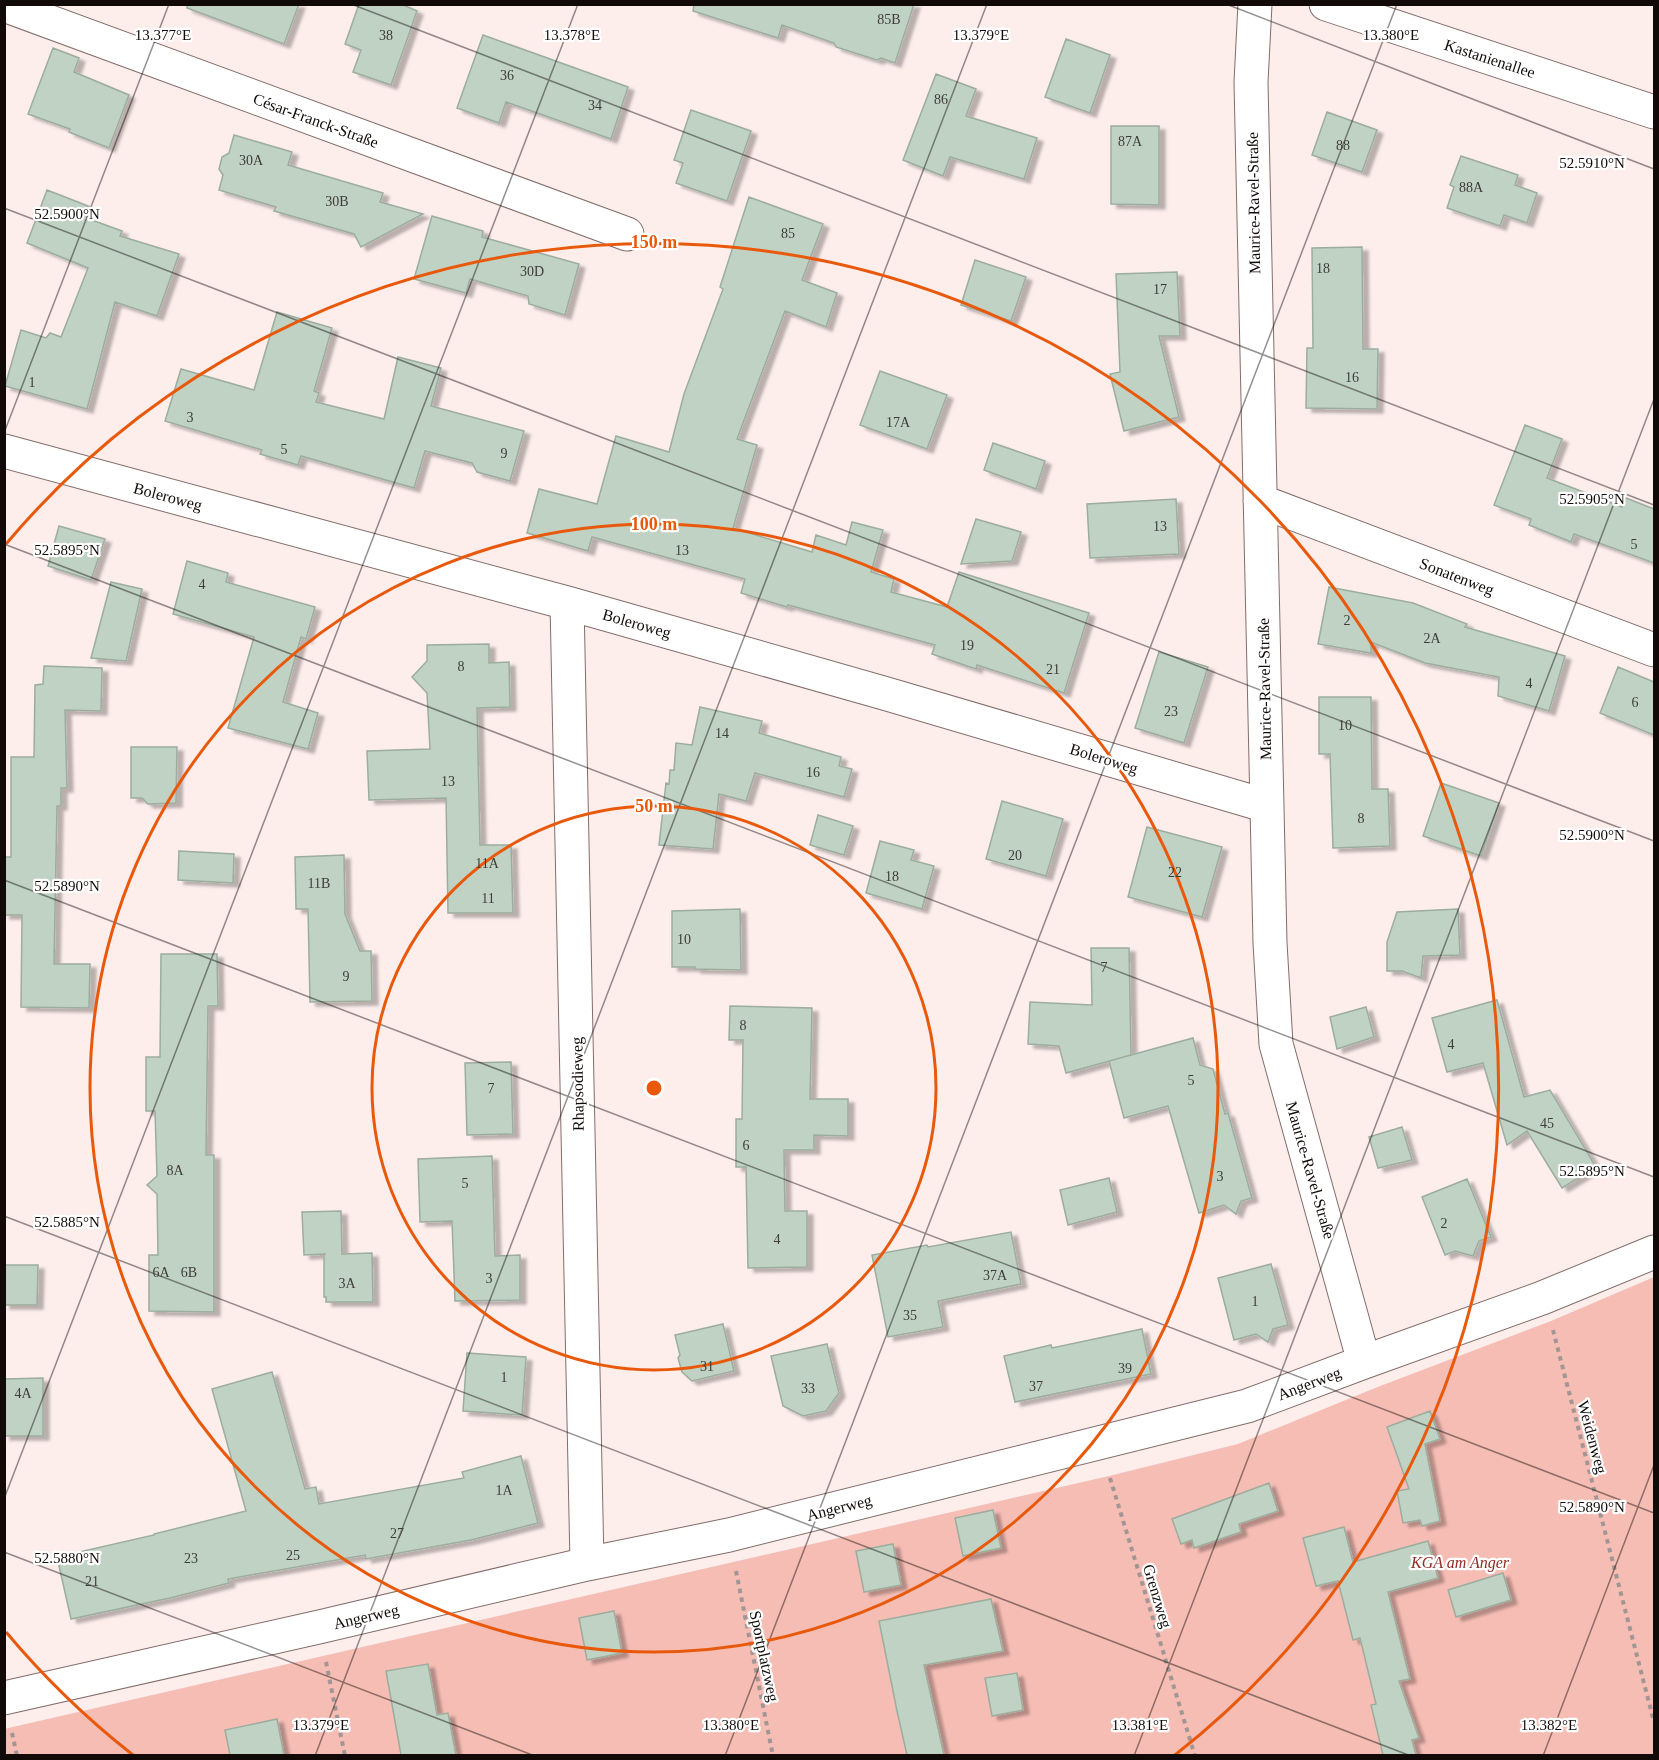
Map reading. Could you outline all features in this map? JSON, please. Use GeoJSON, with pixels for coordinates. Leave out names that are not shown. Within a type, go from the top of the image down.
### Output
{"type":"FeatureCollection","features":[{"type":"Feature","properties":{"kind":"street","name":"Maurice-Ravel-Straße"},"geometry":{"type":"LineString","coordinates":[[1255,4],[1251,82],[1270,944],[1276,1044],[1364,1362]]}},
{"type":"Feature","properties":{"kind":"street","name":"Kastanienallee"},"geometry":{"type":"LineString","coordinates":[[1326,4],[1654,112]]}},
{"type":"Feature","properties":{"kind":"street","name":"César-Franck-Straße"},"geometry":{"type":"LineString","coordinates":[[4,5],[627,234]]}},
{"type":"Feature","properties":{"kind":"street","name":"Boleroweg"},"geometry":{"type":"LineString","coordinates":[[4,451],[567,603],[1267,806]]}},
{"type":"Feature","properties":{"kind":"street","name":"Sonatenweg"},"geometry":{"type":"LineString","coordinates":[[1260,501],[1654,650]]}},
{"type":"Feature","properties":{"kind":"street","name":"Rhapsodieweg"},"geometry":{"type":"LineString","coordinates":[[567,603],[587,1564]]}},
{"type":"Feature","properties":{"kind":"street","name":"Angerweg"},"geometry":{"type":"LineString","coordinates":[[4,1698],[587,1564],[729,1535],[1247,1406],[1542,1298],[1654,1252]]}},
{"type":"Feature","properties":{"kind":"path","name":"Weidenweg"},"geometry":{"type":"LineString","coordinates":[[1542,1298],[1551,1322],[1654,1722]]}},
{"type":"Feature","properties":{"kind":"path","name":"Grenzweg"},"geometry":{"type":"LineString","coordinates":[[1100,1443],[1195,1755]]}},
{"type":"Feature","properties":{"kind":"path","name":"Sportplatzweg"},"geometry":{"type":"LineString","coordinates":[[734,1562],[773,1755]]}},
{"type":"Feature","properties":{"kind":"path"},"geometry":{"type":"LineString","coordinates":[[319,1627],[345,1755]]}},
{"type":"Feature","properties":{"kind":"green space","name":"KGA am Anger"},"geometry":{"type":"Polygon","coordinates":[[[1654,1277],[1654,1755],[5,1756],[4,1729],[1109,1476],[1238,1444],[1375,1388],[1551,1321],[1654,1277]]]}},
{"type":"Feature","properties":{"kind":"building"},"geometry":{"type":"Polygon","coordinates":[[[187,4],[299,4],[284,44],[187,8],[187,4]]]}},
{"type":"Feature","properties":{"kind":"building"},"geometry":{"type":"Polygon","coordinates":[[[359,4],[401,4],[417,11],[391,85],[353,72],[361,50],[345,44],[359,4]]]}},
{"type":"Feature","properties":{"kind":"building"},"geometry":{"type":"Polygon","coordinates":[[[694,4],[914,4],[895,63],[881,58],[877,60],[836,47],[834,43],[782,25],[778,38],[693,11],[694,4]]]}},
{"type":"Feature","properties":{"kind":"building"},"geometry":{"type":"Polygon","coordinates":[[[483,35],[628,87],[611,139],[506,102],[499,123],[457,108],[483,35]]]}},
{"type":"Feature","properties":{"kind":"building"},"geometry":{"type":"Polygon","coordinates":[[[1066,39],[1110,55],[1090,113],[1045,97],[1066,39]]]}},
{"type":"Feature","properties":{"kind":"building"},"geometry":{"type":"Polygon","coordinates":[[[53,48],[79,58],[74,72],[129,95],[109,148],[69,132],[70,129],[28,114],[53,48]]]}},
{"type":"Feature","properties":{"kind":"building"},"geometry":{"type":"Polygon","coordinates":[[[936,74],[976,89],[966,116],[1037,138],[1024,179],[950,157],[943,176],[903,160],[936,74]]]}},
{"type":"Feature","properties":{"kind":"building"},"geometry":{"type":"Polygon","coordinates":[[[691,110],[751,131],[727,201],[676,183],[683,163],[674,160],[691,110]]]}},
{"type":"Feature","properties":{"kind":"building"},"geometry":{"type":"Polygon","coordinates":[[[1327,112],[1377,130],[1362,172],[1312,155],[1327,112]]]}},
{"type":"Feature","properties":{"kind":"building"},"geometry":{"type":"Polygon","coordinates":[[[1111,126],[1159,126],[1159,205],[1111,204],[1111,126]]]}},
{"type":"Feature","properties":{"kind":"building"},"geometry":{"type":"Polygon","coordinates":[[[234,135],[292,152],[288,165],[383,193],[380,202],[423,214],[361,247],[354,234],[274,211],[276,207],[219,190],[223,175],[219,169],[222,157],[229,153],[234,135]]]}},
{"type":"Feature","properties":{"kind":"building"},"geometry":{"type":"Polygon","coordinates":[[[1461,156],[1518,175],[1515,185],[1537,193],[1527,223],[1504,215],[1500,226],[1447,208],[1454,187],[1450,185],[1461,156]]]}},
{"type":"Feature","properties":{"kind":"building"},"geometry":{"type":"Polygon","coordinates":[[[47,190],[93,208],[89,219],[122,231],[120,236],[179,254],[157,316],[115,302],[87,409],[5,386],[21,330],[46,338],[50,333],[61,337],[88,268],[27,243],[47,190]]]}},
{"type":"Feature","properties":{"kind":"building"},"geometry":{"type":"Polygon","coordinates":[[[749,197],[823,224],[802,280],[837,293],[826,327],[785,311],[737,439],[757,445],[733,528],[812,552],[816,535],[846,545],[852,522],[883,530],[871,572],[894,579],[891,592],[947,607],[959,572],[1089,613],[1064,693],[977,665],[976,669],[932,654],[935,645],[741,593],[745,579],[592,537],[588,551],[527,533],[539,489],[597,504],[616,436],[669,452],[684,394],[723,289],[720,287],[749,197]]]}},
{"type":"Feature","properties":{"kind":"building"},"geometry":{"type":"Polygon","coordinates":[[[432,216],[483,231],[482,237],[579,264],[565,315],[529,304],[528,296],[470,279],[466,293],[414,279],[432,216]]]}},
{"type":"Feature","properties":{"kind":"building"},"geometry":{"type":"Polygon","coordinates":[[[1362,247],[1363,349],[1378,349],[1377,409],[1306,408],[1307,348],[1313,348],[1312,248],[1362,247]]]}},
{"type":"Feature","properties":{"kind":"building"},"geometry":{"type":"Polygon","coordinates":[[[975,260],[1026,277],[1011,321],[961,305],[975,260]]]}},
{"type":"Feature","properties":{"kind":"building"},"geometry":{"type":"Polygon","coordinates":[[[1177,272],[1180,336],[1159,336],[1179,417],[1124,431],[1110,374],[1120,372],[1116,274],[1177,272]]]}},
{"type":"Feature","properties":{"kind":"building"},"geometry":{"type":"Polygon","coordinates":[[[277,312],[332,328],[314,391],[319,393],[316,402],[384,419],[398,357],[441,368],[431,406],[524,431],[510,481],[477,472],[472,463],[425,451],[414,488],[301,456],[298,465],[260,454],[262,450],[165,421],[181,369],[254,390],[277,312]]]}},
{"type":"Feature","properties":{"kind":"building"},"geometry":{"type":"Polygon","coordinates":[[[880,371],[947,395],[927,449],[860,425],[880,371]]]}},
{"type":"Feature","properties":{"kind":"building"},"geometry":{"type":"Polygon","coordinates":[[[1525,425],[1562,439],[1547,478],[1622,507],[1626,498],[1654,509],[1654,563],[1574,534],[1571,542],[1529,525],[1531,519],[1494,505],[1525,425]]]}},
{"type":"Feature","properties":{"kind":"building"},"geometry":{"type":"Polygon","coordinates":[[[993,443],[1045,461],[1036,489],[984,470],[993,443]]]}},
{"type":"Feature","properties":{"kind":"building"},"geometry":{"type":"Polygon","coordinates":[[[1176,499],[1179,554],[1090,558],[1087,504],[1176,499]]]}},
{"type":"Feature","properties":{"kind":"building"},"geometry":{"type":"Polygon","coordinates":[[[976,519],[1021,532],[1012,561],[961,564],[976,519]]]}},
{"type":"Feature","properties":{"kind":"building"},"geometry":{"type":"Polygon","coordinates":[[[59,526],[105,539],[91,580],[48,566],[59,526]]]}},
{"type":"Feature","properties":{"kind":"building"},"geometry":{"type":"Polygon","coordinates":[[[187,561],[228,573],[226,582],[315,607],[306,639],[301,637],[283,702],[318,713],[308,749],[228,728],[254,637],[173,614],[187,561]]]}},
{"type":"Feature","properties":{"kind":"building"},"geometry":{"type":"Polygon","coordinates":[[[111,582],[142,589],[126,661],[91,658],[111,582]]]}},
{"type":"Feature","properties":{"kind":"building"},"geometry":{"type":"Polygon","coordinates":[[[1329,587],[1413,603],[1467,624],[1465,627],[1565,656],[1549,711],[1498,696],[1499,677],[1425,663],[1371,642],[1371,653],[1318,644],[1329,587]]]}},
{"type":"Feature","properties":{"kind":"building"},"geometry":{"type":"Polygon","coordinates":[[[489,644],[489,663],[509,662],[510,707],[477,708],[480,845],[511,845],[513,913],[448,913],[446,798],[369,800],[367,751],[430,749],[427,693],[412,677],[427,661],[427,645],[489,644]]]}},
{"type":"Feature","properties":{"kind":"building"},"geometry":{"type":"Polygon","coordinates":[[[1159,652],[1208,667],[1184,743],[1135,728],[1159,652]]]}},
{"type":"Feature","properties":{"kind":"building"},"geometry":{"type":"Polygon","coordinates":[[[44,666],[102,668],[101,711],[65,710],[67,788],[61,788],[61,806],[57,806],[54,964],[90,964],[89,1008],[21,1007],[22,915],[4,915],[4,857],[11,857],[11,757],[34,757],[35,685],[43,684],[44,666]]]}},
{"type":"Feature","properties":{"kind":"building"},"geometry":{"type":"Polygon","coordinates":[[[1618,667],[1654,682],[1654,735],[1600,713],[1618,667]]]}},
{"type":"Feature","properties":{"kind":"building"},"geometry":{"type":"Polygon","coordinates":[[[1319,697],[1371,697],[1372,789],[1388,789],[1390,846],[1333,848],[1330,754],[1319,754],[1319,697]]]}},
{"type":"Feature","properties":{"kind":"building"},"geometry":{"type":"Polygon","coordinates":[[[700,707],[762,721],[759,733],[841,757],[839,766],[852,769],[844,797],[755,773],[746,801],[719,794],[713,849],[659,845],[666,783],[669,784],[670,770],[674,770],[676,743],[692,745],[700,707]]]}},
{"type":"Feature","properties":{"kind":"building"},"geometry":{"type":"Polygon","coordinates":[[[131,747],[177,747],[176,803],[148,804],[142,798],[131,798],[131,747]]]}},
{"type":"Feature","properties":{"kind":"building"},"geometry":{"type":"Polygon","coordinates":[[[1441,783],[1499,803],[1481,856],[1423,836],[1441,783]]]}},
{"type":"Feature","properties":{"kind":"building"},"geometry":{"type":"Polygon","coordinates":[[[1002,801],[1063,819],[1046,876],[986,859],[1002,801]]]}},
{"type":"Feature","properties":{"kind":"building"},"geometry":{"type":"Polygon","coordinates":[[[818,815],[853,826],[844,855],[810,845],[818,815]]]}},
{"type":"Feature","properties":{"kind":"building"},"geometry":{"type":"Polygon","coordinates":[[[1147,827],[1222,847],[1202,917],[1128,897],[1147,827]]]}},
{"type":"Feature","properties":{"kind":"building"},"geometry":{"type":"Polygon","coordinates":[[[880,841],[914,850],[911,860],[934,866],[922,909],[866,893],[880,841]]]}},
{"type":"Feature","properties":{"kind":"building"},"geometry":{"type":"Polygon","coordinates":[[[179,851],[234,854],[233,883],[178,880],[179,851]]]}},
{"type":"Feature","properties":{"kind":"building"},"geometry":{"type":"Polygon","coordinates":[[[344,855],[345,914],[360,951],[371,951],[372,1001],[310,1002],[308,909],[296,909],[295,857],[344,855]]]}},
{"type":"Feature","properties":{"kind":"building"},"geometry":{"type":"Polygon","coordinates":[[[740,909],[741,970],[672,967],[672,911],[740,909]]]}},
{"type":"Feature","properties":{"kind":"building"},"geometry":{"type":"Polygon","coordinates":[[[1458,909],[1460,955],[1423,956],[1421,978],[1402,971],[1387,971],[1387,942],[1397,912],[1458,909]]]}},
{"type":"Feature","properties":{"kind":"building"},"geometry":{"type":"Polygon","coordinates":[[[1091,948],[1129,948],[1131,1055],[1066,1073],[1059,1046],[1028,1044],[1030,1002],[1092,1005],[1091,948]]]}},
{"type":"Feature","properties":{"kind":"building"},"geometry":{"type":"Polygon","coordinates":[[[161,954],[217,954],[218,1006],[208,1006],[206,1155],[214,1155],[214,1312],[149,1311],[149,1255],[158,1255],[157,1194],[147,1185],[157,1176],[155,1111],[146,1111],[146,1057],[160,1057],[161,954]]]}},
{"type":"Feature","properties":{"kind":"building"},"geometry":{"type":"Polygon","coordinates":[[[1497,1000],[1524,1097],[1550,1090],[1596,1167],[1562,1188],[1527,1131],[1507,1145],[1483,1063],[1447,1072],[1432,1018],[1497,1000]]]}},
{"type":"Feature","properties":{"kind":"building"},"geometry":{"type":"Polygon","coordinates":[[[730,1006],[812,1008],[810,1099],[848,1099],[848,1136],[814,1135],[814,1150],[784,1150],[785,1211],[807,1211],[807,1267],[748,1268],[746,1167],[736,1167],[736,1119],[742,1119],[743,1040],[729,1040],[730,1006]]]}},
{"type":"Feature","properties":{"kind":"building"},"geometry":{"type":"Polygon","coordinates":[[[1366,1007],[1374,1037],[1337,1049],[1330,1017],[1366,1007]]]}},
{"type":"Feature","properties":{"kind":"building"},"geometry":{"type":"Polygon","coordinates":[[[1193,1038],[1200,1065],[1213,1069],[1252,1198],[1241,1201],[1236,1214],[1224,1205],[1199,1213],[1168,1106],[1124,1118],[1109,1061],[1193,1038]]]}},
{"type":"Feature","properties":{"kind":"building"},"geometry":{"type":"Polygon","coordinates":[[[511,1062],[513,1134],[467,1135],[465,1063],[511,1062]]]}},
{"type":"Feature","properties":{"kind":"building"},"geometry":{"type":"Polygon","coordinates":[[[1402,1127],[1412,1160],[1378,1168],[1369,1137],[1402,1127]]]}},
{"type":"Feature","properties":{"kind":"building"},"geometry":{"type":"Polygon","coordinates":[[[492,1156],[495,1256],[520,1255],[520,1300],[455,1301],[452,1221],[420,1222],[418,1159],[492,1156]]]}},
{"type":"Feature","properties":{"kind":"building"},"geometry":{"type":"Polygon","coordinates":[[[1109,1178],[1117,1212],[1068,1225],[1060,1190],[1109,1178]]]}},
{"type":"Feature","properties":{"kind":"building"},"geometry":{"type":"Polygon","coordinates":[[[1467,1179],[1491,1237],[1479,1241],[1473,1256],[1455,1251],[1445,1255],[1422,1197],[1467,1179]]]}},
{"type":"Feature","properties":{"kind":"building"},"geometry":{"type":"Polygon","coordinates":[[[341,1211],[342,1254],[372,1253],[373,1302],[326,1302],[324,1254],[304,1255],[302,1212],[341,1211]]]}},
{"type":"Feature","properties":{"kind":"building"},"geometry":{"type":"Polygon","coordinates":[[[1011,1232],[1021,1284],[938,1301],[943,1327],[888,1337],[872,1255],[1011,1232]]]}},
{"type":"Feature","properties":{"kind":"building"},"geometry":{"type":"Polygon","coordinates":[[[1271,1264],[1288,1325],[1273,1329],[1268,1342],[1256,1334],[1234,1340],[1218,1278],[1271,1264]]]}},
{"type":"Feature","properties":{"kind":"building"},"geometry":{"type":"Polygon","coordinates":[[[4,1265],[38,1265],[37,1305],[4,1305],[4,1265]]]}},
{"type":"Feature","properties":{"kind":"building"},"geometry":{"type":"Polygon","coordinates":[[[723,1324],[734,1371],[692,1381],[682,1372],[675,1335],[723,1324]]]}},
{"type":"Feature","properties":{"kind":"building"},"geometry":{"type":"Polygon","coordinates":[[[1142,1329],[1151,1374],[1015,1402],[1004,1356],[1142,1329]]]}},
{"type":"Feature","properties":{"kind":"building"},"geometry":{"type":"Polygon","coordinates":[[[827,1344],[839,1393],[826,1411],[803,1416],[783,1406],[771,1356],[827,1344]]]}},
{"type":"Feature","properties":{"kind":"building"},"geometry":{"type":"Polygon","coordinates":[[[467,1353],[526,1357],[522,1415],[463,1411],[467,1353]]]}},
{"type":"Feature","properties":{"kind":"building"},"geometry":{"type":"Polygon","coordinates":[[[272,1372],[305,1489],[316,1487],[319,1504],[464,1478],[462,1472],[521,1456],[538,1523],[471,1540],[366,1559],[365,1555],[228,1579],[229,1583],[71,1619],[57,1557],[246,1511],[212,1389],[272,1372]]]}},
{"type":"Feature","properties":{"kind":"building"},"geometry":{"type":"Polygon","coordinates":[[[43,1378],[43,1436],[4,1436],[4,1379],[43,1378]]]}},
{"type":"Feature","properties":{"kind":"building"},"geometry":{"type":"Polygon","coordinates":[[[1430,1411],[1440,1439],[1425,1444],[1440,1521],[1422,1526],[1420,1520],[1403,1523],[1397,1491],[1409,1489],[1387,1427],[1430,1411]]]}},
{"type":"Feature","properties":{"kind":"building"},"geometry":{"type":"Polygon","coordinates":[[[1269,1483],[1278,1511],[1239,1524],[1241,1532],[1194,1548],[1192,1540],[1181,1544],[1172,1519],[1269,1483]]]}},
{"type":"Feature","properties":{"kind":"building"},"geometry":{"type":"Polygon","coordinates":[[[993,1510],[1001,1548],[963,1556],[955,1518],[993,1510]]]}},
{"type":"Feature","properties":{"kind":"building"},"geometry":{"type":"Polygon","coordinates":[[[1344,1527],[1353,1562],[1428,1541],[1438,1578],[1388,1592],[1410,1679],[1399,1681],[1419,1738],[1412,1740],[1416,1755],[1383,1755],[1371,1705],[1376,1704],[1360,1638],[1353,1640],[1338,1581],[1316,1586],[1303,1538],[1344,1527]]]}},
{"type":"Feature","properties":{"kind":"building"},"geometry":{"type":"Polygon","coordinates":[[[893,1544],[901,1585],[864,1592],[856,1551],[893,1544]]]}},
{"type":"Feature","properties":{"kind":"building"},"geometry":{"type":"Polygon","coordinates":[[[1503,1573],[1511,1600],[1456,1617],[1448,1590],[1503,1573]]]}},
{"type":"Feature","properties":{"kind":"building"},"geometry":{"type":"Polygon","coordinates":[[[991,1599],[1003,1651],[924,1665],[944,1755],[907,1755],[879,1621],[991,1599]]]}},
{"type":"Feature","properties":{"kind":"building"},"geometry":{"type":"Polygon","coordinates":[[[614,1611],[622,1653],[587,1660],[579,1618],[614,1611]]]}},
{"type":"Feature","properties":{"kind":"building"},"geometry":{"type":"Polygon","coordinates":[[[428,1664],[437,1715],[448,1713],[456,1755],[401,1755],[386,1671],[428,1664]]]}},
{"type":"Feature","properties":{"kind":"building"},"geometry":{"type":"Polygon","coordinates":[[[1017,1673],[1023,1710],[992,1716],[985,1678],[1017,1673]]]}},
{"type":"Feature","properties":{"kind":"building"},"geometry":{"type":"Polygon","coordinates":[[[277,1719],[284,1755],[230,1755],[225,1730],[277,1719]]]}}]}
